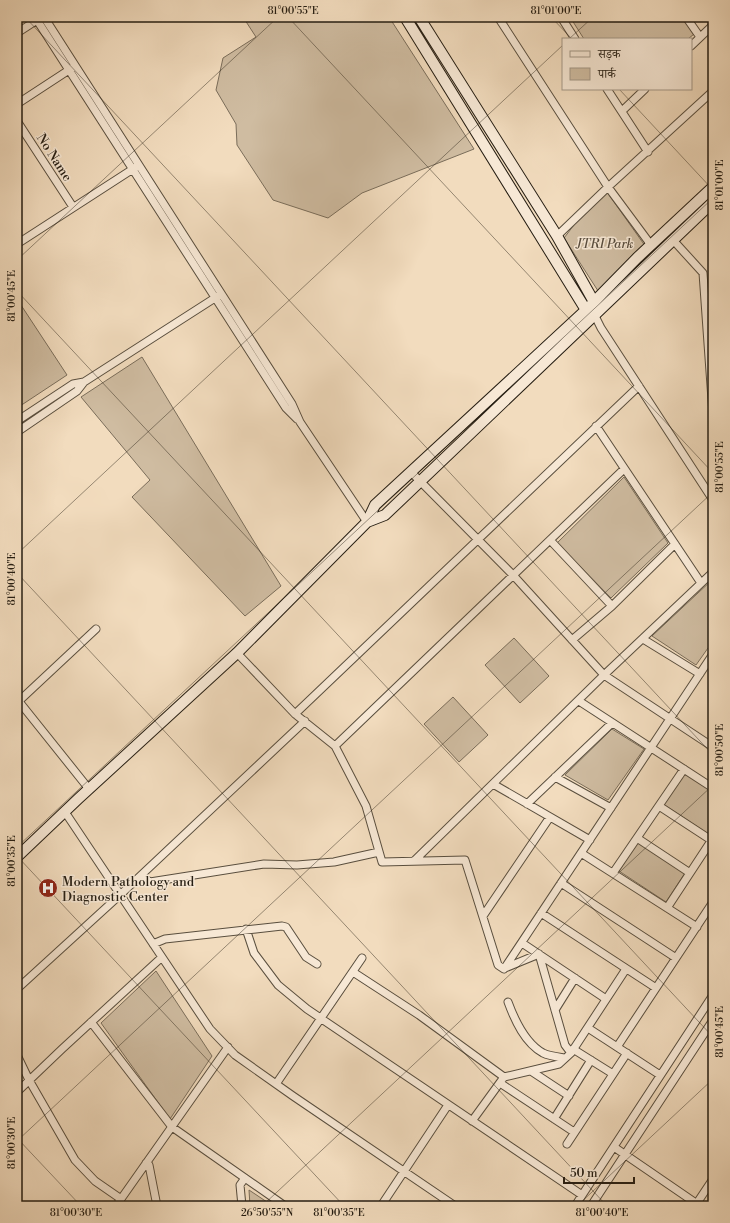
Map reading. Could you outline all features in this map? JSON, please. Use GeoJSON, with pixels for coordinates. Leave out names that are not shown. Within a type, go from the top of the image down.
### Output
{"type":"FeatureCollection","features":[{"type":"Feature","properties":{"kind":"street"},"geometry":{"type":"LineString","coordinates":[[406,17],[590,312],[713,500]]}},
{"type":"Feature","properties":{"kind":"street"},"geometry":{"type":"LineString","coordinates":[[419,17],[557,236],[594,302]]}},
{"type":"Feature","properties":{"kind":"street"},"geometry":{"type":"LineString","coordinates":[[498,17],[608,187],[651,245]]}},
{"type":"Feature","properties":{"kind":"street"},"geometry":{"type":"LineString","coordinates":[[561,17],[574,38]]}},
{"type":"Feature","properties":{"kind":"street"},"geometry":{"type":"LineString","coordinates":[[686,17],[700,37]]}},
{"type":"Feature","properties":{"kind":"street"},"geometry":{"type":"LineString","coordinates":[[17,33],[39,18],[218,296],[292,404],[300,422],[367,522]]}},
{"type":"Feature","properties":{"kind":"street"},"geometry":{"type":"LineString","coordinates":[[692,45],[713,25]]}},
{"type":"Feature","properties":{"kind":"street"},"geometry":{"type":"LineString","coordinates":[[17,104],[72,68]]}},
{"type":"Feature","properties":{"kind":"street"},"geometry":{"type":"LineString","coordinates":[[608,90],[648,152]]}},
{"type":"Feature","properties":{"kind":"street"},"geometry":{"type":"LineString","coordinates":[[622,111],[644,90]]}},
{"type":"Feature","properties":{"kind":"street"},"geometry":{"type":"LineString","coordinates":[[557,236],[713,91]]}},
{"type":"Feature","properties":{"kind":"street","name":"No Name"},"geometry":{"type":"LineString","coordinates":[[17,121],[73,207]]}},
{"type":"Feature","properties":{"kind":"street"},"geometry":{"type":"LineString","coordinates":[[18,242],[136,167]]}},
{"type":"Feature","properties":{"kind":"street"},"geometry":{"type":"LineString","coordinates":[[367,522],[385,514],[560,349],[590,312],[594,302],[651,245],[713,187]]}},
{"type":"Feature","properties":{"kind":"street"},"geometry":{"type":"LineString","coordinates":[[17,857],[237,653],[367,522],[375,505],[590,312],[674,240],[713,202]]}},
{"type":"Feature","properties":{"kind":"street"},"geometry":{"type":"LineString","coordinates":[[674,240],[703,273],[713,414]]}},
{"type":"Feature","properties":{"kind":"street"},"geometry":{"type":"LineString","coordinates":[[17,432],[77,391],[84,382],[218,296]]}},
{"type":"Feature","properties":{"kind":"street"},"geometry":{"type":"LineString","coordinates":[[17,421],[73,384],[84,382]]}},
{"type":"Feature","properties":{"kind":"street"},"geometry":{"type":"LineString","coordinates":[[295,714],[639,386]]}},
{"type":"Feature","properties":{"kind":"street"},"geometry":{"type":"LineString","coordinates":[[596,426],[701,583]]}},
{"type":"Feature","properties":{"kind":"street"},"geometry":{"type":"LineString","coordinates":[[335,746],[624,469]]}},
{"type":"Feature","properties":{"kind":"street"},"geometry":{"type":"LineString","coordinates":[[411,472],[514,575],[604,675],[713,747]]}},
{"type":"Feature","properties":{"kind":"street"},"geometry":{"type":"LineString","coordinates":[[550,540],[612,606]]}},
{"type":"Feature","properties":{"kind":"street"},"geometry":{"type":"LineString","coordinates":[[572,640],[612,606],[675,544]]}},
{"type":"Feature","properties":{"kind":"street"},"geometry":{"type":"LineString","coordinates":[[414,861],[604,675],[713,572]]}},
{"type":"Feature","properties":{"kind":"street"},"geometry":{"type":"LineString","coordinates":[[89,789],[18,700],[96,629]]}},
{"type":"Feature","properties":{"kind":"street"},"geometry":{"type":"LineString","coordinates":[[643,639],[700,674]]}},
{"type":"Feature","properties":{"kind":"street"},"geometry":{"type":"LineString","coordinates":[[237,653],[295,714],[335,746],[366,806],[382,862],[465,860],[498,964],[504,968]]}},
{"type":"Feature","properties":{"kind":"street"},"geometry":{"type":"LineString","coordinates":[[504,968],[713,654]]}},
{"type":"Feature","properties":{"kind":"street"},"geometry":{"type":"LineString","coordinates":[[579,701],[713,788]]}},
{"type":"Feature","properties":{"kind":"street"},"geometry":{"type":"LineString","coordinates":[[17,988],[141,876],[305,721]]}},
{"type":"Feature","properties":{"kind":"street"},"geometry":{"type":"LineString","coordinates":[[527,804],[612,723]]}},
{"type":"Feature","properties":{"kind":"street"},"geometry":{"type":"LineString","coordinates":[[613,873],[684,769]]}},
{"type":"Feature","properties":{"kind":"street"},"geometry":{"type":"LineString","coordinates":[[555,777],[611,808]]}},
{"type":"Feature","properties":{"kind":"street"},"geometry":{"type":"LineString","coordinates":[[493,784],[590,840]]}},
{"type":"Feature","properties":{"kind":"street"},"geometry":{"type":"LineString","coordinates":[[659,806],[712,839],[667,908]]}},
{"type":"Feature","properties":{"kind":"street"},"geometry":{"type":"LineString","coordinates":[[64,812],[210,1029],[235,1055],[455,1206]]}},
{"type":"Feature","properties":{"kind":"street"},"geometry":{"type":"LineString","coordinates":[[483,916],[550,817]]}},
{"type":"Feature","properties":{"kind":"street"},"geometry":{"type":"LineString","coordinates":[[637,838],[690,873]]}},
{"type":"Feature","properties":{"kind":"street"},"geometry":{"type":"LineString","coordinates":[[141,876],[150,882],[264,864],[298,865],[334,862],[379,852]]}},
{"type":"Feature","properties":{"kind":"street"},"geometry":{"type":"LineString","coordinates":[[581,853],[697,927]]}},
{"type":"Feature","properties":{"kind":"street"},"geometry":{"type":"LineString","coordinates":[[561,883],[676,958]]}},
{"type":"Feature","properties":{"kind":"street"},"geometry":{"type":"LineString","coordinates":[[617,1047],[713,902]]}},
{"type":"Feature","properties":{"kind":"street"},"geometry":{"type":"LineString","coordinates":[[542,913],[656,988]]}},
{"type":"Feature","properties":{"kind":"street"},"geometry":{"type":"LineString","coordinates":[[153,944],[164,939],[285,926],[306,957],[317,964]]}},
{"type":"Feature","properties":{"kind":"street"},"geometry":{"type":"LineString","coordinates":[[246,929],[254,953],[278,985],[307,1009],[582,1195]]}},
{"type":"Feature","properties":{"kind":"street"},"geometry":{"type":"LineString","coordinates":[[522,943],[606,999]]}},
{"type":"Feature","properties":{"kind":"street"},"geometry":{"type":"LineString","coordinates":[[504,968],[539,954]]}},
{"type":"Feature","properties":{"kind":"street"},"geometry":{"type":"LineString","coordinates":[[539,954],[565,1045],[570,1053]]}},
{"type":"Feature","properties":{"kind":"street"},"geometry":{"type":"LineString","coordinates":[[17,1092],[162,957]]}},
{"type":"Feature","properties":{"kind":"street"},"geometry":{"type":"LineString","coordinates":[[276,1084],[362,958]]}},
{"type":"Feature","properties":{"kind":"street"},"geometry":{"type":"LineString","coordinates":[[472,1121],[502,1080],[559,1064],[570,1053],[588,1028],[626,969]]}},
{"type":"Feature","properties":{"kind":"street"},"geometry":{"type":"LineString","coordinates":[[353,972],[419,1015],[502,1080],[574,1132]]}},
{"type":"Feature","properties":{"kind":"street"},"geometry":{"type":"LineString","coordinates":[[555,1010],[575,978]]}},
{"type":"Feature","properties":{"kind":"street"},"geometry":{"type":"LineString","coordinates":[[575,1206],[713,995]]}},
{"type":"Feature","properties":{"kind":"street"},"geometry":{"type":"LineString","coordinates":[[508,1002],[530,1044],[544,1054],[570,1053],[591,1060],[613,1074]]}},
{"type":"Feature","properties":{"kind":"street"},"geometry":{"type":"LineString","coordinates":[[591,1206],[713,1020]]}},
{"type":"Feature","properties":{"kind":"street"},"geometry":{"type":"LineString","coordinates":[[91,1022],[172,1127],[285,1206]]}},
{"type":"Feature","properties":{"kind":"street"},"geometry":{"type":"LineString","coordinates":[[588,1028],[660,1075]]}},
{"type":"Feature","properties":{"kind":"street"},"geometry":{"type":"LineString","coordinates":[[116,1206],[228,1047]]}},
{"type":"Feature","properties":{"kind":"street"},"geometry":{"type":"LineString","coordinates":[[567,1144],[627,1053]]}},
{"type":"Feature","properties":{"kind":"street"},"geometry":{"type":"LineString","coordinates":[[17,1055],[29,1080],[75,1160],[96,1181],[121,1199]]}},
{"type":"Feature","properties":{"kind":"street"},"geometry":{"type":"LineString","coordinates":[[554,1119],[591,1060]]}},
{"type":"Feature","properties":{"kind":"street"},"geometry":{"type":"LineString","coordinates":[[531,1071],[569,1096]]}},
{"type":"Feature","properties":{"kind":"street"},"geometry":{"type":"LineString","coordinates":[[381,1206],[448,1105]]}},
{"type":"Feature","properties":{"kind":"street"},"geometry":{"type":"LineString","coordinates":[[614,1146],[698,1205],[713,1179]]}},
{"type":"Feature","properties":{"kind":"street"},"geometry":{"type":"LineString","coordinates":[[146,1163],[150,1165],[157,1206]]}},
{"type":"Feature","properties":{"kind":"street"},"geometry":{"type":"LineString","coordinates":[[242,1206],[240,1185],[245,1178]]}},
{"type":"Feature","properties":{"kind":"green space"},"geometry":{"type":"Polygon","coordinates":[[[243,17],[389,17],[474,149],[362,193],[328,218],[273,200],[237,145],[236,124],[216,90],[223,58],[256,37],[243,17]]]}},
{"type":"Feature","properties":{"kind":"green space"},"geometry":{"type":"Polygon","coordinates":[[[570,17],[683,17],[694,34],[689,38],[583,38],[570,17]]]}},
{"type":"Feature","properties":{"kind":"green space","name":"JTRI Park"},"geometry":{"type":"Polygon","coordinates":[[[607,192],[648,250],[600,294],[564,238],[574,225],[607,192]]]}},
{"type":"Feature","properties":{"kind":"green space"},"geometry":{"type":"Polygon","coordinates":[[[17,299],[67,375],[17,408],[17,299]]]}},
{"type":"Feature","properties":{"kind":"green space"},"geometry":{"type":"Polygon","coordinates":[[[142,357],[281,586],[245,616],[132,497],[150,480],[81,397],[142,357]]]}},
{"type":"Feature","properties":{"kind":"green space"},"geometry":{"type":"Polygon","coordinates":[[[624,477],[668,543],[611,598],[557,543],[624,477]]]}},
{"type":"Feature","properties":{"kind":"green space"},"geometry":{"type":"Polygon","coordinates":[[[713,579],[713,641],[696,665],[652,636],[713,579]]]}},
{"type":"Feature","properties":{"kind":"green space"},"geometry":{"type":"Polygon","coordinates":[[[514,638],[549,676],[520,703],[485,665],[514,638]]]}},
{"type":"Feature","properties":{"kind":"green space"},"geometry":{"type":"Polygon","coordinates":[[[453,697],[488,735],[459,762],[424,724],[453,697]]]}},
{"type":"Feature","properties":{"kind":"green space"},"geometry":{"type":"Polygon","coordinates":[[[612,729],[644,749],[608,800],[565,775],[612,729]]]}},
{"type":"Feature","properties":{"kind":"green space"},"geometry":{"type":"Polygon","coordinates":[[[684,773],[713,792],[713,831],[710,835],[663,804],[684,773]]]}},
{"type":"Feature","properties":{"kind":"green space"},"geometry":{"type":"Polygon","coordinates":[[[638,841],[685,873],[666,902],[619,871],[638,841]]]}},
{"type":"Feature","properties":{"kind":"green space"},"geometry":{"type":"Polygon","coordinates":[[[156,971],[212,1056],[170,1119],[101,1023],[156,971]]]}},
{"type":"Feature","properties":{"kind":"green space"},"geometry":{"type":"Polygon","coordinates":[[[249,1190],[273,1206],[250,1206],[249,1190]]]}},
{"type":"Feature","properties":{"kind":"place","name":"Modern Pathology and Diagnostic Center"},"geometry":{"type":"Point","coordinates":[48,888]}}]}
